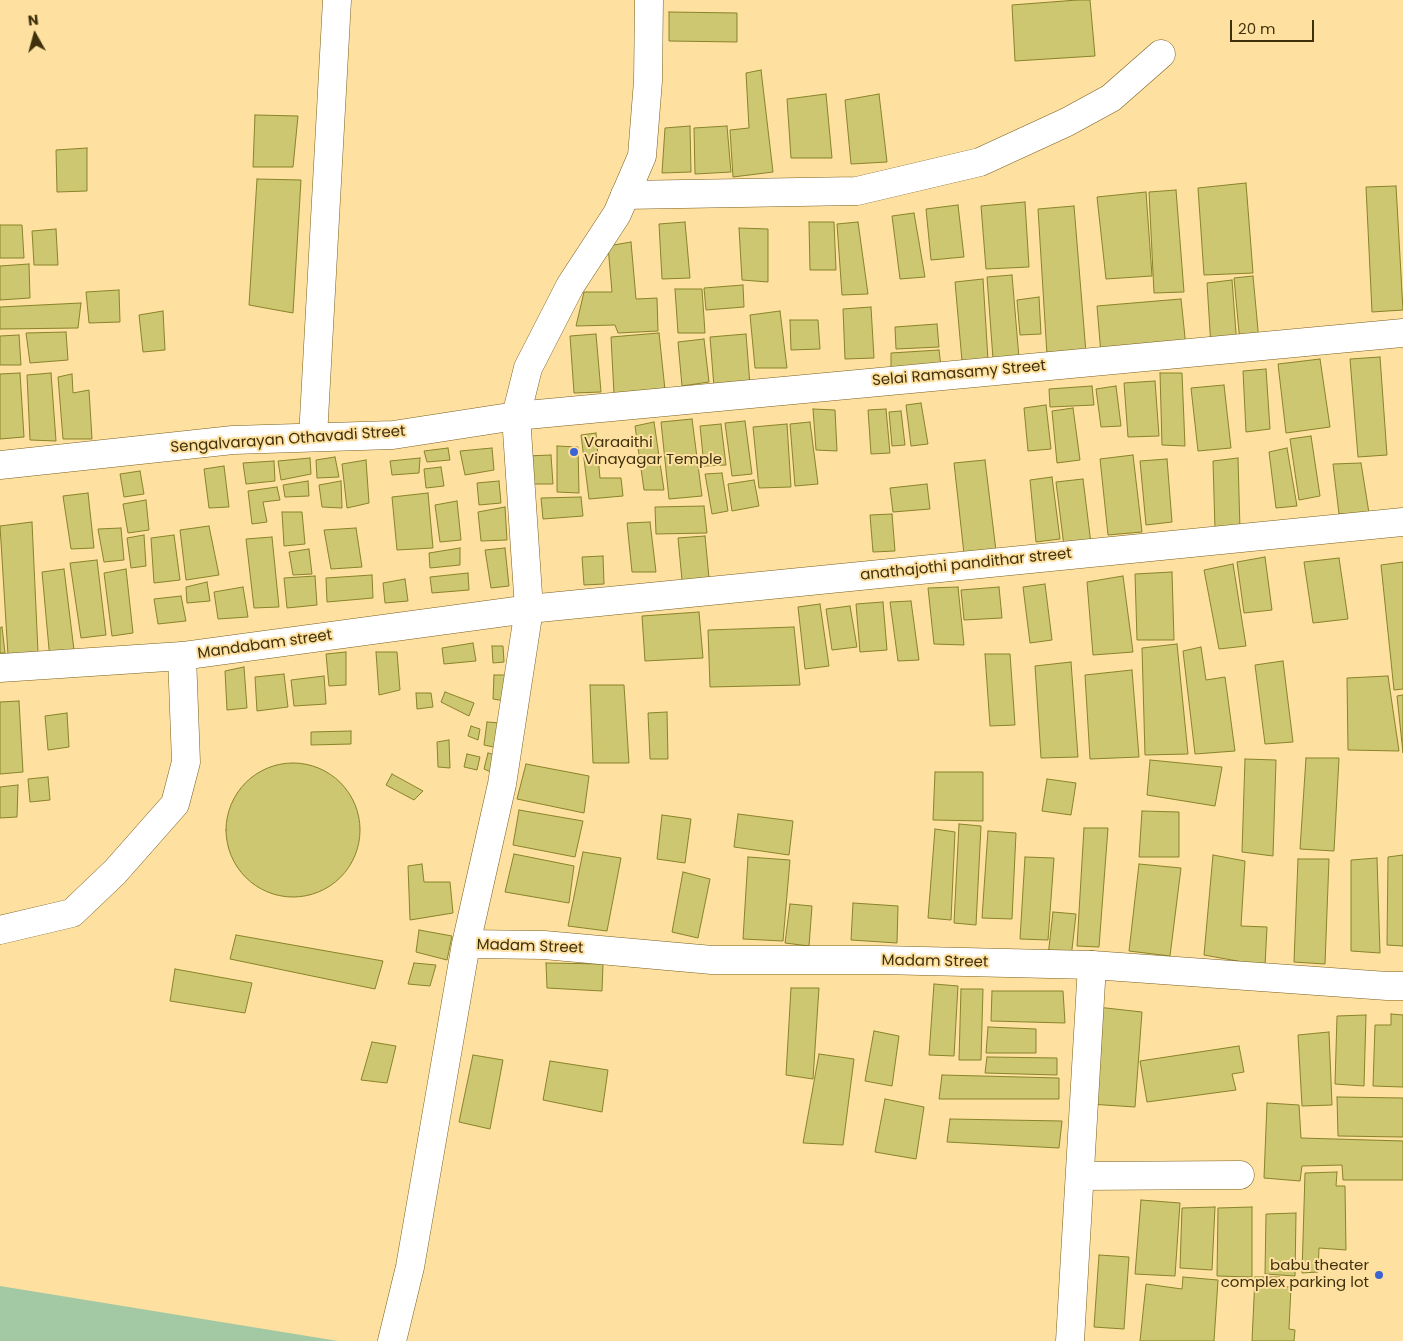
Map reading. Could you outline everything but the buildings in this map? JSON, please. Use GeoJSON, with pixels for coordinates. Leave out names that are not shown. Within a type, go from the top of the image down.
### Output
{"type":"FeatureCollection","features":[{"type":"Feature","properties":{"kind":"street"},"geometry":{"type":"LineString","coordinates":[[313,437],[337,0]]}},
{"type":"Feature","properties":{"kind":"street"},"geometry":{"type":"LineString","coordinates":[[392,1341],[410,1267],[466,944],[502,784],[529,609],[516,416],[528,368],[570,286],[617,214],[642,156],[648,82],[649,0]]}},
{"type":"Feature","properties":{"kind":"street"},"geometry":{"type":"LineString","coordinates":[[625,195],[856,191],[980,162],[1067,122],[1111,98],[1162,54]]}},
{"type":"Feature","properties":{"kind":"street","name":"Selai Ramasamy Street"},"geometry":{"type":"LineString","coordinates":[[516,416],[1403,332]]}},
{"type":"Feature","properties":{"kind":"street","name":"Sengalvarayan Othavadi Street"},"geometry":{"type":"LineString","coordinates":[[0,464],[233,440],[394,435],[516,416]]}},
{"type":"Feature","properties":{"kind":"street","name":"anathajothi pandithar street"},"geometry":{"type":"LineString","coordinates":[[529,609],[1403,522]]}},
{"type":"Feature","properties":{"kind":"street","name":"Mandabam street"},"geometry":{"type":"LineString","coordinates":[[0,668],[182,656],[529,609]]}},
{"type":"Feature","properties":{"kind":"street"},"geometry":{"type":"LineString","coordinates":[[0,930],[72,913],[115,872],[175,804],[186,762],[182,656]]}},
{"type":"Feature","properties":{"kind":"street","name":"Madam Street"},"geometry":{"type":"LineString","coordinates":[[466,944],[544,945],[712,960],[880,960],[1092,965],[1377,986],[1403,986]]}},
{"type":"Feature","properties":{"kind":"street"},"geometry":{"type":"LineString","coordinates":[[1070,1341],[1092,965]]}},
{"type":"Feature","properties":{"kind":"street"},"geometry":{"type":"LineString","coordinates":[[1080,1176],[1240,1175]]}},
{"type":"Feature","properties":{"kind":"green space"},"geometry":{"type":"Polygon","coordinates":[[[0,1286],[338,1341],[0,1341],[0,1286]]]}},
{"type":"Feature","properties":{"kind":"place","name":"Varaaithi Vinayagar Temple"},"geometry":{"type":"Point","coordinates":[574,452]}},
{"type":"Feature","properties":{"kind":"place","name":"babu theater complex parking lot"},"geometry":{"type":"Point","coordinates":[1379,1275]}}]}
